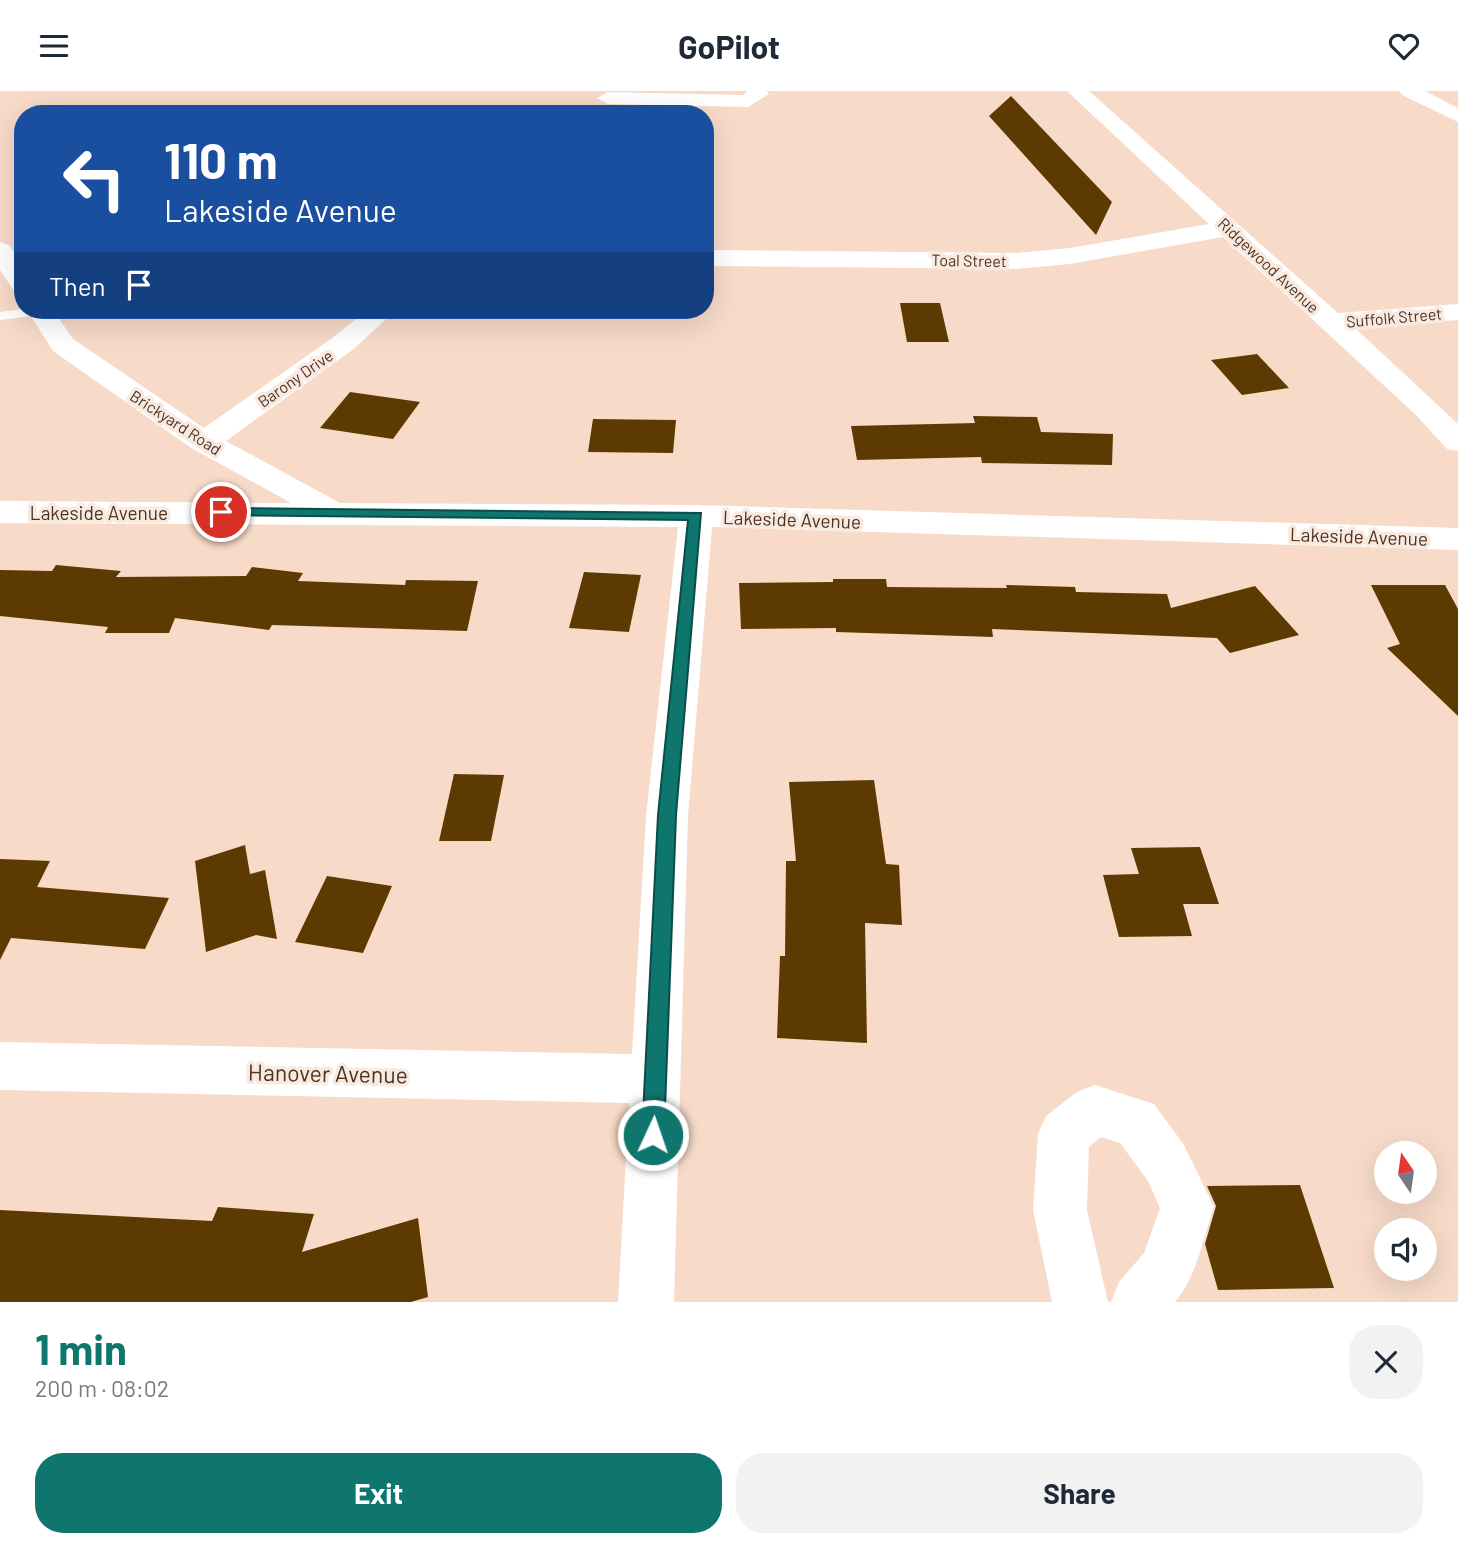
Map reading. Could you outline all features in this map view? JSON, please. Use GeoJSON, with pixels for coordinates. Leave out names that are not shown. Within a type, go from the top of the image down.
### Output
{"type":"FeatureCollection","features":[{"type":"Feature","properties":{"kind":"street"},"geometry":{"type":"LineString","coordinates":[[612,95],[748,101],[759,94],[757,91]]}},
{"type":"Feature","properties":{"kind":"street","name":"Ridgewood Avenue"},"geometry":{"type":"LineString","coordinates":[[1077,91],[1426,408],[1458,442]]}},
{"type":"Feature","properties":{"kind":"street"},"geometry":{"type":"LineString","coordinates":[[1409,91],[1458,116]]}},
{"type":"Feature","properties":{"kind":"street","name":"Toal Street"},"geometry":{"type":"LineString","coordinates":[[714,258],[1016,261],[1070,256],[1230,228]]}},
{"type":"Feature","properties":{"kind":"street"},"geometry":{"type":"LineString","coordinates":[[0,250],[14,271]]}},
{"type":"Feature","properties":{"kind":"street","name":"Suffolk Street"},"geometry":{"type":"LineString","coordinates":[[1331,322],[1458,311]]}},
{"type":"Feature","properties":{"kind":"street","name":"Brickyard Road"},"geometry":{"type":"LineString","coordinates":[[46,319],[63,345],[204,442],[331,512]]}},
{"type":"Feature","properties":{"kind":"street","name":"Barony Drive"},"geometry":{"type":"LineString","coordinates":[[204,442],[345,342],[372,319]]}},
{"type":"Feature","properties":{"kind":"street","name":"Lakeside Avenue"},"geometry":{"type":"LineString","coordinates":[[0,512],[696,516],[1458,539]]}},
{"type":"Feature","properties":{"kind":"street"},"geometry":{"type":"LineString","coordinates":[[646,1302],[667,815],[696,516]]}},
{"type":"Feature","properties":{"kind":"street","name":"Hanover Avenue"},"geometry":{"type":"LineString","coordinates":[[0,1066],[656,1079]]}},
{"type":"Feature","properties":{"kind":"street"},"geometry":{"type":"LineString","coordinates":[[1080,1302],[1060,1210],[1064,1134],[1095,1110],[1136,1122],[1166,1163],[1187,1207],[1166,1270],[1139,1302]]}},
{"type":"Feature","properties":{"kind":"building"},"geometry":{"type":"Polygon","coordinates":[[[1011,96],[1112,202],[1096,235],[989,116],[1011,96]]]}},
{"type":"Feature","properties":{"kind":"building"},"geometry":{"type":"Polygon","coordinates":[[[900,303],[940,303],[949,342],[907,342],[900,303]]]}},
{"type":"Feature","properties":{"kind":"building"},"geometry":{"type":"Polygon","coordinates":[[[1257,354],[1289,388],[1242,395],[1211,360],[1257,354]]]}},
{"type":"Feature","properties":{"kind":"building"},"geometry":{"type":"Polygon","coordinates":[[[350,392],[420,402],[393,439],[320,428],[350,392]]]}},
{"type":"Feature","properties":{"kind":"building"},"geometry":{"type":"Polygon","coordinates":[[[973,416],[1037,417],[1041,432],[1113,434],[1112,465],[982,463],[981,457],[857,460],[851,426],[975,423],[973,416]]]}},
{"type":"Feature","properties":{"kind":"building"},"geometry":{"type":"Polygon","coordinates":[[[593,419],[676,420],[673,453],[588,452],[593,419]]]}},
{"type":"Feature","properties":{"kind":"building"},"geometry":{"type":"Polygon","coordinates":[[[56,565],[121,571],[116,577],[246,576],[252,567],[303,573],[298,581],[405,585],[406,580],[478,581],[467,631],[272,625],[269,630],[175,618],[169,633],[105,633],[108,627],[0,616],[0,570],[52,571],[56,565]]]}},
{"type":"Feature","properties":{"kind":"building"},"geometry":{"type":"Polygon","coordinates":[[[584,572],[641,575],[629,632],[569,628],[584,572]]]}},
{"type":"Feature","properties":{"kind":"building"},"geometry":{"type":"Polygon","coordinates":[[[833,579],[886,579],[887,587],[1007,588],[1006,585],[1075,587],[1076,592],[1167,594],[1171,608],[1255,586],[1299,635],[1230,653],[1217,638],[992,629],[993,637],[836,632],[836,628],[741,629],[739,583],[833,582],[833,579]]]}},
{"type":"Feature","properties":{"kind":"building"},"geometry":{"type":"Polygon","coordinates":[[[1371,585],[1445,585],[1458,609],[1458,716],[1387,648],[1400,644],[1371,585]]]}},
{"type":"Feature","properties":{"kind":"building"},"geometry":{"type":"Polygon","coordinates":[[[454,774],[504,775],[491,841],[439,841],[454,774]]]}},
{"type":"Feature","properties":{"kind":"building"},"geometry":{"type":"Polygon","coordinates":[[[874,780],[886,864],[899,865],[902,925],[865,923],[867,1043],[777,1038],[780,956],[785,956],[786,861],[796,861],[789,782],[874,780]]]}},
{"type":"Feature","properties":{"kind":"building"},"geometry":{"type":"Polygon","coordinates":[[[245,845],[250,874],[265,870],[277,939],[256,935],[206,952],[195,861],[245,845]]]}},
{"type":"Feature","properties":{"kind":"building"},"geometry":{"type":"Polygon","coordinates":[[[1200,847],[1219,904],[1183,904],[1192,936],[1119,937],[1103,875],[1139,874],[1131,848],[1200,847]]]}},
{"type":"Feature","properties":{"kind":"building"},"geometry":{"type":"Polygon","coordinates":[[[0,859],[50,861],[37,887],[169,898],[145,949],[11,938],[0,960],[0,859]]]}},
{"type":"Feature","properties":{"kind":"building"},"geometry":{"type":"Polygon","coordinates":[[[327,876],[392,886],[363,953],[295,942],[327,876]]]}},
{"type":"Feature","properties":{"kind":"building"},"geometry":{"type":"Polygon","coordinates":[[[1300,1185],[1334,1288],[1218,1290],[1205,1244],[1216,1206],[1207,1186],[1300,1185]]]}},
{"type":"Feature","properties":{"kind":"building"},"geometry":{"type":"Polygon","coordinates":[[[218,1207],[314,1214],[302,1252],[418,1218],[428,1297],[411,1302],[0,1302],[0,1210],[212,1221],[218,1207]]]}},
{"type":"Feature","properties":{"kind":"route"},"geometry":{"type":"LineString","coordinates":[[221,512],[696,516],[667,815],[653,1135]]}}]}
